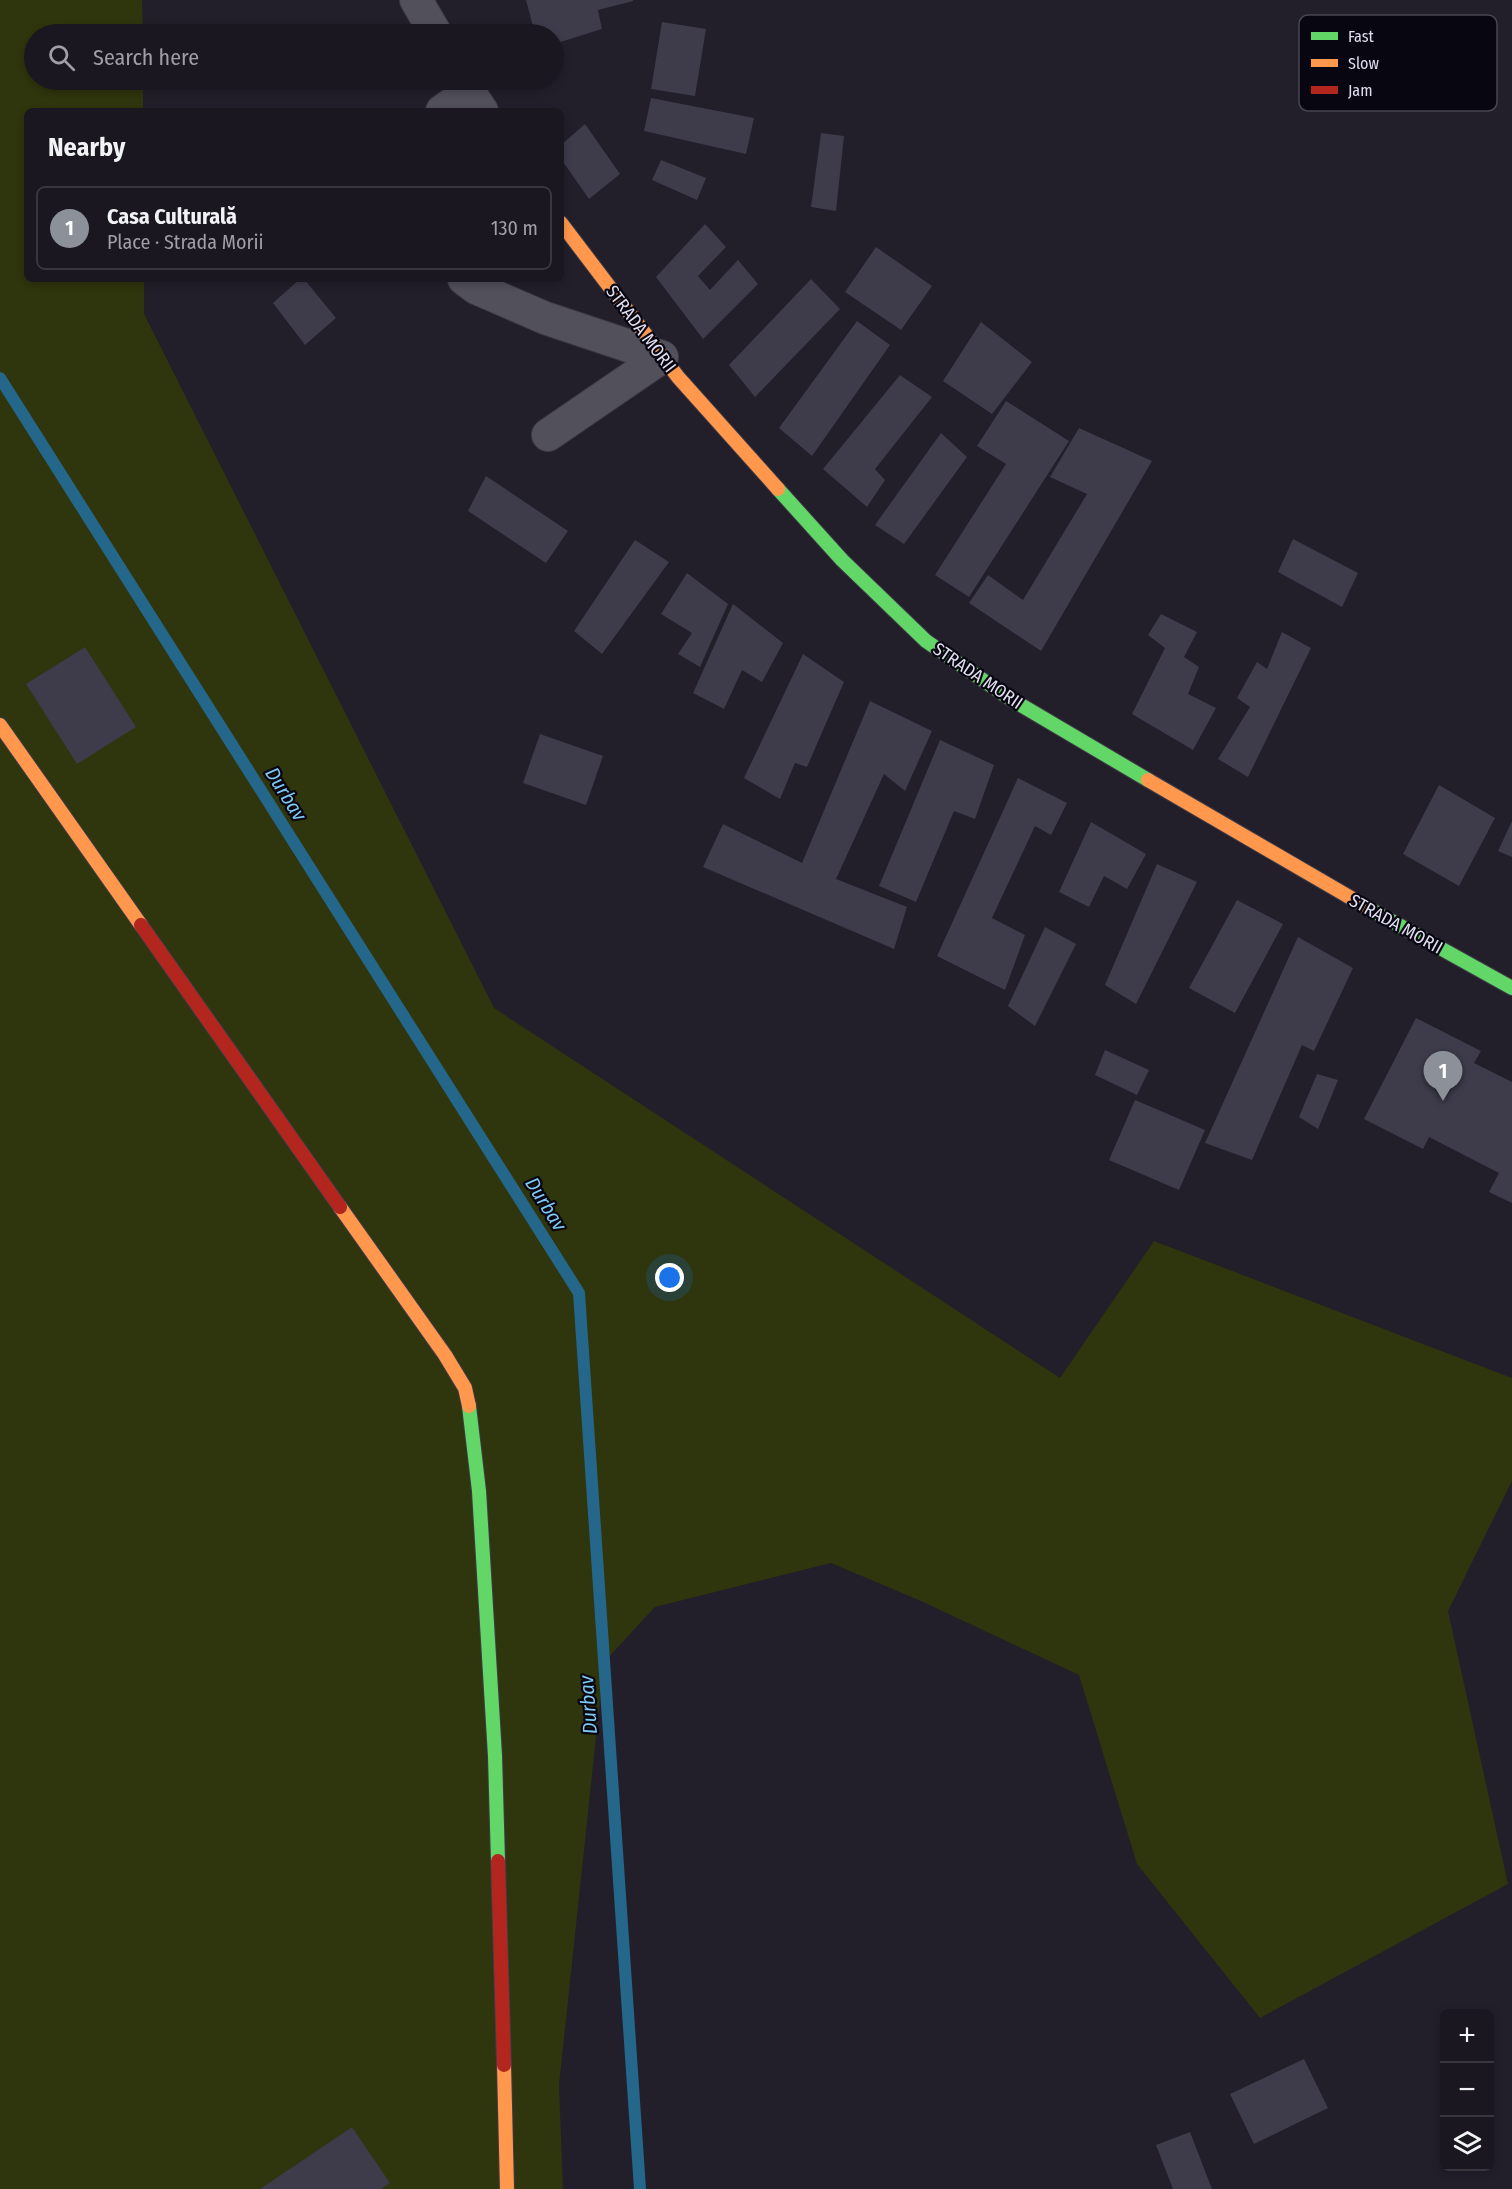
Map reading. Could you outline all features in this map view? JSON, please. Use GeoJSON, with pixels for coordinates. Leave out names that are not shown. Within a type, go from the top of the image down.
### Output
{"type":"FeatureCollection","features":[{"type":"Feature","properties":{"kind":"street"},"geometry":{"type":"LineString","coordinates":[[416,0],[430,24]]}},
{"type":"Feature","properties":{"kind":"street"},"geometry":{"type":"LineString","coordinates":[[447,108],[471,94]]}},
{"type":"Feature","properties":{"kind":"street","name":"STRADA MORII"},"geometry":{"type":"LineString","coordinates":[[564,227],[662,357],[760,470],[842,560],[926,641],[1028,709],[1325,884],[1512,988]]}},
{"type":"Feature","properties":{"kind":"street"},"geometry":{"type":"LineString","coordinates":[[468,282],[476,288],[545,318],[662,357]]}},
{"type":"Feature","properties":{"kind":"street"},"geometry":{"type":"LineString","coordinates":[[548,435],[662,357]]}},
{"type":"Feature","properties":{"kind":"street"},"geometry":{"type":"LineString","coordinates":[[0,725],[445,1355],[465,1388],[472,1420],[479,1491],[495,1756],[507,2189]]}},
{"type":"Feature","properties":{"kind":"green space"},"geometry":{"type":"Polygon","coordinates":[[[0,0],[142,0],[143,24],[24,24],[24,90],[143,90],[143,108],[24,108],[24,282],[144,282],[144,314],[494,1008],[1060,1378],[1154,1241],[1512,1378],[1512,1481],[1448,1611],[1508,1884],[1260,2018],[1137,1864],[1079,1675],[921,1601],[831,1563],[655,1607],[604,1662],[559,2085],[563,2189],[0,2189],[0,0]]]}},
{"type":"Feature","properties":{"kind":"building"},"geometry":{"type":"Polygon","coordinates":[[[526,0],[633,0],[598,10],[602,29],[564,41],[564,24],[532,24],[526,0]]]}},
{"type":"Feature","properties":{"kind":"building"},"geometry":{"type":"Polygon","coordinates":[[[662,22],[706,29],[695,96],[651,89],[662,22]]]}},
{"type":"Feature","properties":{"kind":"building"},"geometry":{"type":"Polygon","coordinates":[[[651,98],[754,118],[746,154],[644,131],[651,98]]]}},
{"type":"Feature","properties":{"kind":"building"},"geometry":{"type":"Polygon","coordinates":[[[585,124],[620,174],[589,199],[564,163],[564,142],[585,124]]]}},
{"type":"Feature","properties":{"kind":"building"},"geometry":{"type":"Polygon","coordinates":[[[821,133],[844,136],[836,211],[811,207],[821,133]]]}},
{"type":"Feature","properties":{"kind":"building"},"geometry":{"type":"Polygon","coordinates":[[[661,160],[706,178],[697,200],[652,180],[661,160]]]}},
{"type":"Feature","properties":{"kind":"building"},"geometry":{"type":"Polygon","coordinates":[[[705,224],[726,247],[698,276],[710,290],[738,260],[758,284],[703,339],[656,277],[705,224]]]}},
{"type":"Feature","properties":{"kind":"building"},"geometry":{"type":"Polygon","coordinates":[[[876,247],[932,286],[901,330],[845,292],[876,247]]]}},
{"type":"Feature","properties":{"kind":"building"},"geometry":{"type":"Polygon","coordinates":[[[811,279],[840,309],[755,397],[729,365],[811,279]]]}},
{"type":"Feature","properties":{"kind":"building"},"geometry":{"type":"Polygon","coordinates":[[[297,282],[306,282],[336,318],[305,345],[273,303],[297,282]]]}},
{"type":"Feature","properties":{"kind":"building"},"geometry":{"type":"Polygon","coordinates":[[[857,321],[890,345],[812,456],[779,428],[857,321]]]}},
{"type":"Feature","properties":{"kind":"building"},"geometry":{"type":"Polygon","coordinates":[[[981,322],[1032,362],[992,414],[943,381],[981,322]]]}},
{"type":"Feature","properties":{"kind":"building"},"geometry":{"type":"Polygon","coordinates":[[[900,375],[932,397],[875,469],[885,480],[867,507],[823,469],[900,375]]]}},
{"type":"Feature","properties":{"kind":"building"},"geometry":{"type":"Polygon","coordinates":[[[1006,401],[1069,441],[969,597],[935,575],[1006,464],[977,446],[1006,401]]]}},
{"type":"Feature","properties":{"kind":"building"},"geometry":{"type":"Polygon","coordinates":[[[1079,428],[1152,461],[1041,651],[969,603],[988,575],[1023,600],[1087,494],[1050,477],[1079,428]]]}},
{"type":"Feature","properties":{"kind":"building"},"geometry":{"type":"Polygon","coordinates":[[[941,433],[967,457],[904,544],[875,525],[941,433]]]}},
{"type":"Feature","properties":{"kind":"building"},"geometry":{"type":"Polygon","coordinates":[[[486,476],[568,531],[546,563],[468,511],[486,476]]]}},
{"type":"Feature","properties":{"kind":"building"},"geometry":{"type":"Polygon","coordinates":[[[1293,539],[1358,573],[1342,607],[1278,572],[1293,539]]]}},
{"type":"Feature","properties":{"kind":"building"},"geometry":{"type":"Polygon","coordinates":[[[635,540],[669,562],[602,654],[574,631],[635,540]]]}},
{"type":"Feature","properties":{"kind":"building"},"geometry":{"type":"Polygon","coordinates":[[[687,573],[728,604],[700,667],[678,654],[692,633],[661,614],[687,573]]]}},
{"type":"Feature","properties":{"kind":"building"},"geometry":{"type":"Polygon","coordinates":[[[733,604],[783,643],[762,682],[742,670],[724,709],[693,693],[733,604]]]}},
{"type":"Feature","properties":{"kind":"building"},"geometry":{"type":"Polygon","coordinates":[[[1161,614],[1197,632],[1184,657],[1199,667],[1188,694],[1216,708],[1193,750],[1132,714],[1165,648],[1148,635],[1161,614]]]}},
{"type":"Feature","properties":{"kind":"building"},"geometry":{"type":"Polygon","coordinates":[[[1282,632],[1311,648],[1248,777],[1218,759],[1250,707],[1237,698],[1257,662],[1267,669],[1282,632]]]}},
{"type":"Feature","properties":{"kind":"building"},"geometry":{"type":"Polygon","coordinates":[[[85,647],[136,727],[77,764],[26,684],[85,647]]]}},
{"type":"Feature","properties":{"kind":"building"},"geometry":{"type":"Polygon","coordinates":[[[803,654],[844,682],[807,767],[795,763],[780,799],[744,778],[803,654]]]}},
{"type":"Feature","properties":{"kind":"building"},"geometry":{"type":"Polygon","coordinates":[[[870,701],[932,731],[905,791],[884,774],[836,879],[907,907],[894,949],[703,867],[723,824],[802,863],[870,701]]]}},
{"type":"Feature","properties":{"kind":"building"},"geometry":{"type":"Polygon","coordinates":[[[540,734],[603,756],[586,805],[523,783],[540,734]]]}},
{"type":"Feature","properties":{"kind":"building"},"geometry":{"type":"Polygon","coordinates":[[[940,740],[994,765],[975,819],[954,811],[916,902],[879,886],[940,740]]]}},
{"type":"Feature","properties":{"kind":"building"},"geometry":{"type":"Polygon","coordinates":[[[1018,778],[1067,803],[1051,835],[1035,826],[992,918],[1025,935],[1005,990],[937,956],[1018,778]]]}},
{"type":"Feature","properties":{"kind":"building"},"geometry":{"type":"Polygon","coordinates":[[[1439,785],[1495,818],[1459,886],[1403,854],[1439,785]]]}},
{"type":"Feature","properties":{"kind":"building"},"geometry":{"type":"Polygon","coordinates":[[[1512,821],[1512,857],[1498,851],[1512,821]]]}},
{"type":"Feature","properties":{"kind":"building"},"geometry":{"type":"Polygon","coordinates":[[[1091,822],[1146,854],[1127,889],[1104,876],[1089,907],[1059,892],[1091,822]]]}},
{"type":"Feature","properties":{"kind":"building"},"geometry":{"type":"Polygon","coordinates":[[[1157,864],[1197,882],[1136,1004],[1105,985],[1157,864]]]}},
{"type":"Feature","properties":{"kind":"building"},"geometry":{"type":"Polygon","coordinates":[[[1237,900],[1283,924],[1235,1013],[1189,988],[1237,900]]]}},
{"type":"Feature","properties":{"kind":"building"},"geometry":{"type":"Polygon","coordinates":[[[1045,927],[1076,944],[1035,1026],[1008,1006],[1045,927]]]}},
{"type":"Feature","properties":{"kind":"building"},"geometry":{"type":"Polygon","coordinates":[[[1298,937],[1353,968],[1314,1051],[1302,1045],[1252,1160],[1205,1143],[1298,937]]]}},
{"type":"Feature","properties":{"kind":"building"},"geometry":{"type":"Polygon","coordinates":[[[1416,1018],[1481,1051],[1474,1063],[1512,1082],[1512,1203],[1489,1192],[1499,1173],[1429,1137],[1423,1149],[1364,1119],[1416,1018]]]}},
{"type":"Feature","properties":{"kind":"building"},"geometry":{"type":"Polygon","coordinates":[[[1105,1050],[1149,1070],[1137,1095],[1095,1075],[1105,1050]]]}},
{"type":"Feature","properties":{"kind":"building"},"geometry":{"type":"Polygon","coordinates":[[[1317,1074],[1338,1080],[1318,1129],[1299,1117],[1317,1074]]]}},
{"type":"Feature","properties":{"kind":"building"},"geometry":{"type":"Polygon","coordinates":[[[1135,1100],[1205,1130],[1179,1190],[1109,1160],[1135,1100]]]}},
{"type":"Feature","properties":{"kind":"building"},"geometry":{"type":"Polygon","coordinates":[[[1304,2059],[1328,2108],[1254,2144],[1230,2094],[1304,2059]]]}},
{"type":"Feature","properties":{"kind":"building"},"geometry":{"type":"Polygon","coordinates":[[[352,2127],[390,2183],[381,2189],[260,2189],[352,2127]]]}},
{"type":"Feature","properties":{"kind":"building"},"geometry":{"type":"Polygon","coordinates":[[[1190,2132],[1212,2189],[1173,2189],[1156,2145],[1190,2132]]]}},
{"type":"Feature","properties":{"kind":"waterway","name":"Durbav"},"geometry":{"type":"LineString","coordinates":[[0,378],[579,1293],[640,2189]]}},
{"type":"Feature","properties":{"kind":"traffic: fast"},"geometry":{"type":"LineString","coordinates":[[778,489],[842,560],[926,641],[1009,698],[1148,780]]}},
{"type":"Feature","properties":{"kind":"traffic: fast"},"geometry":{"type":"LineString","coordinates":[[1370,909],[1512,988]]}},
{"type":"Feature","properties":{"kind":"traffic: fast"},"geometry":{"type":"LineString","coordinates":[[469,1406],[479,1491],[495,1756],[498,1861]]}},
{"type":"Feature","properties":{"kind":"traffic: slow"},"geometry":{"type":"LineString","coordinates":[[564,227],[678,377],[778,489]]}},
{"type":"Feature","properties":{"kind":"traffic: slow"},"geometry":{"type":"LineString","coordinates":[[0,725],[141,925]]}},
{"type":"Feature","properties":{"kind":"traffic: slow"},"geometry":{"type":"LineString","coordinates":[[1148,780],[1370,909]]}},
{"type":"Feature","properties":{"kind":"traffic: slow"},"geometry":{"type":"LineString","coordinates":[[340,1207],[445,1355],[465,1388],[469,1406]]}},
{"type":"Feature","properties":{"kind":"traffic: slow"},"geometry":{"type":"LineString","coordinates":[[504,2065],[507,2189]]}},
{"type":"Feature","properties":{"kind":"traffic: jam"},"geometry":{"type":"LineString","coordinates":[[141,925],[340,1207]]}},
{"type":"Feature","properties":{"kind":"traffic: jam"},"geometry":{"type":"LineString","coordinates":[[498,1861],[504,2065]]}},
{"type":"Feature","properties":{"kind":"place","name":"Casa Culturală"},"geometry":{"type":"Point","coordinates":[1443,1101]}}]}
